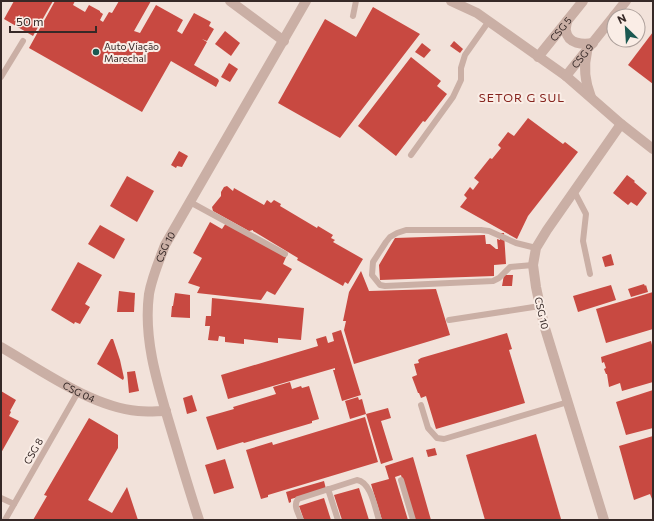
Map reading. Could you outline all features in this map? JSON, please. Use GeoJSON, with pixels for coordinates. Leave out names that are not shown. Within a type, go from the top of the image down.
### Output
{"type":"FeatureCollection","features":[{"type":"Feature","properties":{"kind":"street"},"geometry":{"type":"LineString","coordinates":[[230,1],[284,41]]}},
{"type":"Feature","properties":{"kind":"street","name":"CSG 10"},"geometry":{"type":"LineString","coordinates":[[198,520],[150,350],[148,334],[149,295],[152,281],[165,245],[306,1]]}},
{"type":"Feature","properties":{"kind":"street"},"geometry":{"type":"LineString","coordinates":[[451,1],[477,13],[566,76],[621,124],[653,149]]}},
{"type":"Feature","properties":{"kind":"street"},"geometry":{"type":"LineString","coordinates":[[468,1],[477,13]]}},
{"type":"Feature","properties":{"kind":"street","name":"CSG 5"},"geometry":{"type":"LineString","coordinates":[[538,57],[583,1]]}},
{"type":"Feature","properties":{"kind":"street"},"geometry":{"type":"LineString","coordinates":[[567,21],[566,31],[570,39],[590,46],[584,62],[586,84],[592,98]]}},
{"type":"Feature","properties":{"kind":"street","name":"CSG 9"},"geometry":{"type":"LineString","coordinates":[[566,76],[606,26]]}},
{"type":"Feature","properties":{"kind":"street"},"geometry":{"type":"LineString","coordinates":[[524,46],[543,44],[551,41]]}},
{"type":"Feature","properties":{"kind":"street","name":"CSG 10"},"geometry":{"type":"LineString","coordinates":[[604,520],[544,325],[533,265],[536,248],[547,230],[621,124]]}},
{"type":"Feature","properties":{"kind":"street","name":"CSG 04"},"geometry":{"type":"LineString","coordinates":[[1,347],[78,392],[118,407],[138,411],[166,411]]}},
{"type":"Feature","properties":{"kind":"lane"},"geometry":{"type":"LineString","coordinates":[[353,16],[356,1]]}},
{"type":"Feature","properties":{"kind":"lane"},"geometry":{"type":"LineString","coordinates":[[411,155],[452,97],[461,80],[461,68],[465,55],[489,21]]}},
{"type":"Feature","properties":{"kind":"lane"},"geometry":{"type":"LineString","coordinates":[[1,77],[24,41]]}},
{"type":"Feature","properties":{"kind":"lane"},"geometry":{"type":"LineString","coordinates":[[574,191],[586,214],[583,241],[590,274]]}},
{"type":"Feature","properties":{"kind":"lane"},"geometry":{"type":"LineString","coordinates":[[190,202],[284,254]]}},
{"type":"Feature","properties":{"kind":"lane"},"geometry":{"type":"LineString","coordinates":[[533,265],[510,267],[499,278],[493,281],[385,286],[380,285],[372,275],[373,262],[386,242],[390,237],[406,230],[489,231],[516,244],[536,248]]}},
{"type":"Feature","properties":{"kind":"lane"},"geometry":{"type":"LineString","coordinates":[[449,320],[540,306]]}},
{"type":"Feature","properties":{"kind":"lane","name":"CSG 8"},"geometry":{"type":"LineString","coordinates":[[5,520],[78,392]]}},
{"type":"Feature","properties":{"kind":"lane"},"geometry":{"type":"LineString","coordinates":[[421,406],[428,428],[436,438],[444,439],[568,402]]}},
{"type":"Feature","properties":{"kind":"lane"},"geometry":{"type":"LineString","coordinates":[[301,520],[296,506],[298,499],[357,480],[362,481],[368,488],[379,520]]}},
{"type":"Feature","properties":{"kind":"lane"},"geometry":{"type":"LineString","coordinates":[[401,480],[413,520]]}},
{"type":"Feature","properties":{"kind":"lane"},"geometry":{"type":"LineString","coordinates":[[328,489],[338,520]]}},
{"type":"Feature","properties":{"kind":"lane"},"geometry":{"type":"LineString","coordinates":[[1,498],[14,504]]}},
{"type":"Feature","properties":{"kind":"building"},"geometry":{"type":"Polygon","coordinates":[[[14,1],[53,1],[33,36],[4,19],[14,1]]]}},
{"type":"Feature","properties":{"kind":"building","name":"Auto Viação Marechal"},"geometry":{"type":"Polygon","coordinates":[[[55,1],[75,1],[73,5],[85,12],[89,5],[103,14],[100,20],[103,22],[109,12],[112,13],[119,1],[151,1],[134,31],[140,33],[156,5],[183,20],[177,31],[182,34],[194,13],[211,22],[209,26],[214,29],[207,41],[202,39],[207,42],[194,65],[218,79],[219,81],[216,87],[171,61],[142,112],[29,48],[55,1]]]}},
{"type":"Feature","properties":{"kind":"building"},"geometry":{"type":"Polygon","coordinates":[[[373,7],[420,34],[340,138],[278,103],[325,19],[356,37],[373,7]]]}},
{"type":"Feature","properties":{"kind":"building"},"geometry":{"type":"Polygon","coordinates":[[[225,31],[240,43],[231,56],[215,44],[225,31]]]}},
{"type":"Feature","properties":{"kind":"building"},"geometry":{"type":"Polygon","coordinates":[[[653,32],[653,84],[628,65],[641,48],[646,48],[646,41],[653,32]]]}},
{"type":"Feature","properties":{"kind":"building"},"geometry":{"type":"Polygon","coordinates":[[[454,41],[463,49],[460,53],[450,46],[454,41]]]}},
{"type":"Feature","properties":{"kind":"building"},"geometry":{"type":"Polygon","coordinates":[[[422,43],[431,50],[424,58],[415,52],[422,43]]]}},
{"type":"Feature","properties":{"kind":"building"},"geometry":{"type":"Polygon","coordinates":[[[411,57],[441,81],[437,86],[447,94],[425,122],[423,121],[396,156],[358,126],[411,57]]]}},
{"type":"Feature","properties":{"kind":"building"},"geometry":{"type":"Polygon","coordinates":[[[229,63],[238,69],[230,82],[221,77],[229,63]]]}},
{"type":"Feature","properties":{"kind":"building"},"geometry":{"type":"Polygon","coordinates":[[[528,118],[563,144],[565,142],[578,152],[528,216],[517,239],[460,207],[467,198],[464,195],[470,187],[473,190],[479,182],[474,178],[490,158],[492,159],[501,148],[498,145],[508,132],[514,136],[528,118]]]}},
{"type":"Feature","properties":{"kind":"building"},"geometry":{"type":"Polygon","coordinates":[[[179,151],[188,156],[182,167],[177,166],[176,168],[171,165],[179,151]]]}},
{"type":"Feature","properties":{"kind":"building"},"geometry":{"type":"Polygon","coordinates":[[[627,175],[647,193],[637,206],[631,202],[628,205],[613,193],[627,175]]]}},
{"type":"Feature","properties":{"kind":"building"},"geometry":{"type":"Polygon","coordinates":[[[127,176],[154,191],[137,222],[110,206],[127,176]]]}},
{"type":"Feature","properties":{"kind":"building"},"geometry":{"type":"Polygon","coordinates":[[[227,186],[233,191],[234,188],[264,205],[267,200],[271,203],[274,200],[281,204],[280,206],[317,228],[318,226],[333,235],[331,238],[335,240],[333,242],[363,259],[348,284],[345,282],[343,286],[297,260],[298,258],[253,230],[249,231],[213,211],[212,207],[221,196],[221,192],[224,187],[227,186]]]}},
{"type":"Feature","properties":{"kind":"building"},"geometry":{"type":"Polygon","coordinates":[[[210,222],[222,229],[226,223],[286,257],[283,264],[292,269],[275,295],[267,291],[261,300],[197,293],[200,287],[188,283],[202,258],[193,253],[210,222]]]}},
{"type":"Feature","properties":{"kind":"building"},"geometry":{"type":"Polygon","coordinates":[[[100,225],[125,239],[114,259],[88,244],[100,225]]]}},
{"type":"Feature","properties":{"kind":"building"},"geometry":{"type":"Polygon","coordinates":[[[500,233],[504,233],[506,264],[494,265],[494,276],[380,280],[379,265],[395,238],[485,235],[486,244],[490,244],[498,249],[497,239],[500,240],[500,233]]]}},
{"type":"Feature","properties":{"kind":"building"},"geometry":{"type":"Polygon","coordinates":[[[611,254],[614,265],[605,267],[602,257],[611,254]]]}},
{"type":"Feature","properties":{"kind":"building"},"geometry":{"type":"Polygon","coordinates":[[[78,262],[102,275],[85,304],[90,307],[80,324],[75,322],[74,324],[51,310],[78,262]]]}},
{"type":"Feature","properties":{"kind":"building"},"geometry":{"type":"Polygon","coordinates":[[[361,271],[369,291],[436,289],[450,335],[354,364],[344,330],[346,321],[343,321],[349,292],[361,271]]]}},
{"type":"Feature","properties":{"kind":"building"},"geometry":{"type":"Polygon","coordinates":[[[504,275],[513,275],[512,286],[502,286],[504,275]]]}},
{"type":"Feature","properties":{"kind":"building"},"geometry":{"type":"Polygon","coordinates":[[[644,284],[645,286],[646,285],[648,292],[631,297],[628,289],[644,284]]]}},
{"type":"Feature","properties":{"kind":"building"},"geometry":{"type":"Polygon","coordinates":[[[611,285],[616,300],[578,312],[573,296],[611,285]]]}},
{"type":"Feature","properties":{"kind":"building"},"geometry":{"type":"Polygon","coordinates":[[[119,291],[135,293],[134,312],[117,312],[119,291]]]}},
{"type":"Feature","properties":{"kind":"building"},"geometry":{"type":"Polygon","coordinates":[[[653,292],[653,329],[606,343],[596,309],[653,292]]]}},
{"type":"Feature","properties":{"kind":"building"},"geometry":{"type":"Polygon","coordinates":[[[175,293],[190,295],[190,318],[171,317],[175,293]]]}},
{"type":"Feature","properties":{"kind":"building"},"geometry":{"type":"Polygon","coordinates":[[[212,298],[304,308],[301,340],[278,338],[278,343],[244,339],[244,344],[225,342],[225,337],[219,336],[218,341],[208,340],[210,326],[205,326],[206,316],[211,316],[212,298]]]}},
{"type":"Feature","properties":{"kind":"building"},"geometry":{"type":"Polygon","coordinates":[[[341,330],[361,395],[342,401],[333,370],[335,370],[335,368],[228,399],[221,375],[318,346],[316,339],[326,336],[328,343],[334,341],[332,333],[341,330]]]}},
{"type":"Feature","properties":{"kind":"building"},"geometry":{"type":"Polygon","coordinates":[[[507,333],[512,349],[509,350],[525,403],[436,429],[426,396],[421,398],[412,377],[417,375],[414,364],[419,363],[418,360],[421,358],[507,333]]]}},
{"type":"Feature","properties":{"kind":"building"},"geometry":{"type":"Polygon","coordinates":[[[111,339],[113,339],[120,360],[124,378],[123,380],[97,364],[111,339]]]}},
{"type":"Feature","properties":{"kind":"building"},"geometry":{"type":"Polygon","coordinates":[[[651,341],[653,349],[653,382],[622,391],[620,383],[609,387],[607,374],[604,369],[606,368],[604,362],[602,363],[601,357],[651,341]]]}},
{"type":"Feature","properties":{"kind":"building"},"geometry":{"type":"Polygon","coordinates":[[[135,371],[139,391],[129,393],[127,372],[135,371]]]}},
{"type":"Feature","properties":{"kind":"building"},"geometry":{"type":"Polygon","coordinates":[[[290,382],[292,389],[301,386],[302,388],[309,386],[319,419],[312,421],[312,423],[217,450],[206,417],[276,394],[273,387],[290,382]]]}},
{"type":"Feature","properties":{"kind":"building"},"geometry":{"type":"Polygon","coordinates":[[[653,390],[653,428],[626,435],[616,402],[653,390]]]}},
{"type":"Feature","properties":{"kind":"building"},"geometry":{"type":"Polygon","coordinates":[[[1,391],[16,400],[9,416],[19,421],[1,453],[1,391]]]}},
{"type":"Feature","properties":{"kind":"building"},"geometry":{"type":"Polygon","coordinates":[[[192,395],[197,411],[187,414],[183,398],[192,395]]]}},
{"type":"Feature","properties":{"kind":"building"},"geometry":{"type":"Polygon","coordinates":[[[358,397],[359,400],[362,399],[366,414],[350,419],[345,401],[358,397]]]}},
{"type":"Feature","properties":{"kind":"building"},"geometry":{"type":"Polygon","coordinates":[[[388,408],[391,418],[381,421],[393,460],[381,464],[366,414],[388,408]]]}},
{"type":"Feature","properties":{"kind":"building"},"geometry":{"type":"Polygon","coordinates":[[[365,417],[378,462],[268,495],[268,497],[261,499],[246,450],[272,442],[273,445],[365,417]]]}},
{"type":"Feature","properties":{"kind":"building"},"geometry":{"type":"Polygon","coordinates":[[[89,418],[118,435],[118,448],[88,500],[112,513],[127,487],[138,520],[33,520],[47,496],[44,495],[89,418]]]}},
{"type":"Feature","properties":{"kind":"building"},"geometry":{"type":"Polygon","coordinates":[[[536,434],[561,519],[485,520],[466,455],[536,434]]]}},
{"type":"Feature","properties":{"kind":"building"},"geometry":{"type":"Polygon","coordinates":[[[653,436],[653,499],[650,494],[634,500],[619,446],[653,436]]]}},
{"type":"Feature","properties":{"kind":"building"},"geometry":{"type":"Polygon","coordinates":[[[435,448],[437,455],[428,457],[426,450],[435,448]]]}},
{"type":"Feature","properties":{"kind":"building"},"geometry":{"type":"Polygon","coordinates":[[[413,457],[431,520],[414,520],[401,475],[395,477],[408,520],[382,520],[371,484],[389,479],[385,466],[413,457]]]}},
{"type":"Feature","properties":{"kind":"building"},"geometry":{"type":"Polygon","coordinates":[[[225,459],[234,488],[214,494],[205,465],[225,459]]]}},
{"type":"Feature","properties":{"kind":"building"},"geometry":{"type":"Polygon","coordinates":[[[324,481],[326,489],[291,499],[291,502],[289,503],[286,492],[324,481]]]}},
{"type":"Feature","properties":{"kind":"building"},"geometry":{"type":"Polygon","coordinates":[[[359,488],[369,520],[342,520],[334,495],[359,488]]]}},
{"type":"Feature","properties":{"kind":"building"},"geometry":{"type":"Polygon","coordinates":[[[324,498],[331,520],[304,520],[299,506],[324,498]]]}},
{"type":"Feature","properties":{"kind":"place","name":"Auto Viação Marechal"},"geometry":{"type":"Point","coordinates":[96,52]}},
{"type":"Feature","properties":{"kind":"district","name":"SETOR G SUL"},"geometry":{"type":"Point","coordinates":[522,97]}}]}
